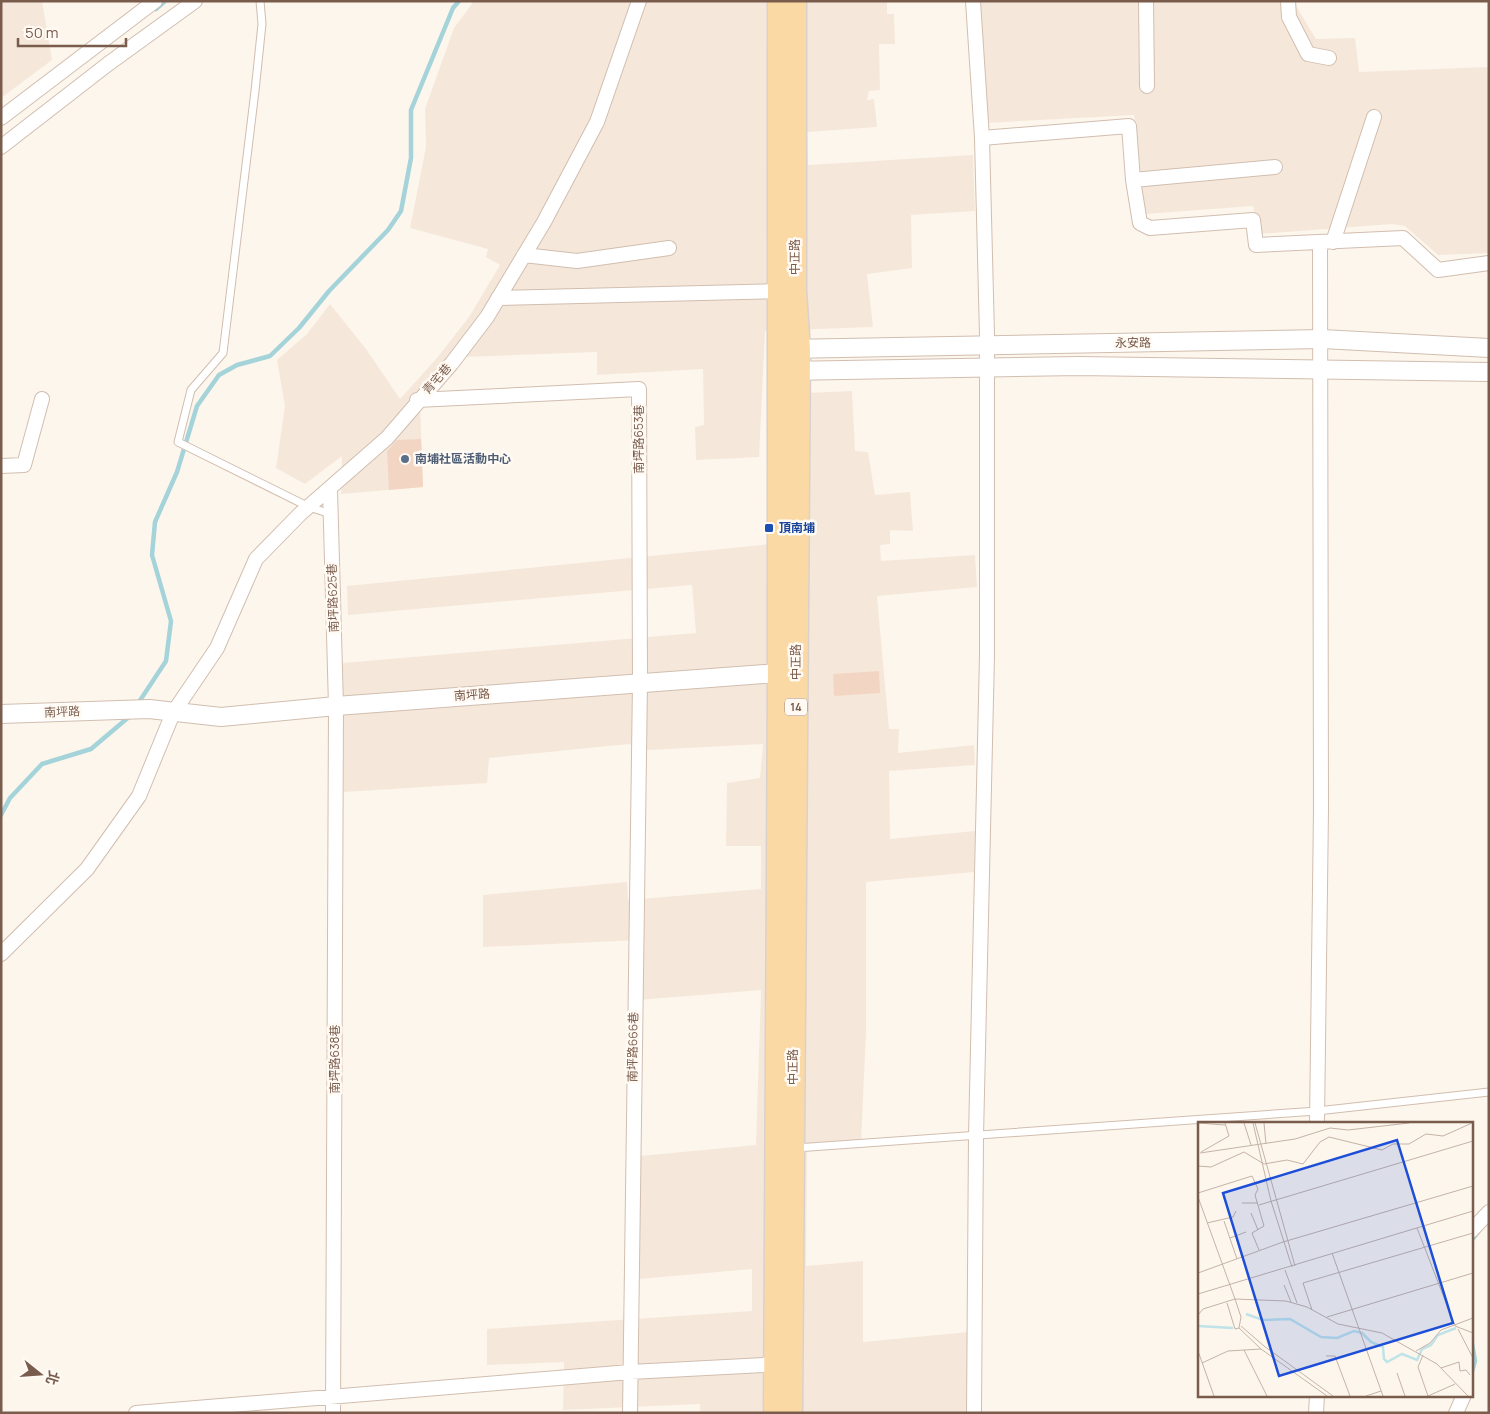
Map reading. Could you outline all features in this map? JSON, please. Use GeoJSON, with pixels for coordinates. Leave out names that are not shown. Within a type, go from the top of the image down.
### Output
{"type":"FeatureCollection","features":[{"type":"Feature","properties":{"kind":"main road","name":"中正路"},"geometry":{"type":"LineString","coordinates":[[779,1],[780,291],[788,360]]}},
{"type":"Feature","properties":{"kind":"main road","name":"中正路"},"geometry":{"type":"LineString","coordinates":[[791,1413],[784,1364],[784,1149],[788,672],[788,360],[795,291],[795,1]]}},
{"type":"Feature","properties":{"kind":"main road","name":"中正路"},"geometry":{"type":"LineString","coordinates":[[775,1413],[784,1364]]}},
{"type":"Feature","properties":{"kind":"street"},"geometry":{"type":"LineString","coordinates":[[1,118],[155,1]]}},
{"type":"Feature","properties":{"kind":"street"},"geometry":{"type":"LineString","coordinates":[[1,148],[108,64],[195,1]]}},
{"type":"Feature","properties":{"kind":"street","name":"青宅巷"},"geometry":{"type":"LineString","coordinates":[[1,954],[87,869],[139,796],[173,713],[217,648],[256,559],[309,507],[387,438],[417,400],[452,363],[487,317],[524,255],[597,122],[639,1]]}},
{"type":"Feature","properties":{"kind":"street"},"geometry":{"type":"LineString","coordinates":[[973,1],[982,138],[986,345],[987,655],[976,1136],[974,1413]]}},
{"type":"Feature","properties":{"kind":"street"},"geometry":{"type":"LineString","coordinates":[[1146,1],[1147,86]]}},
{"type":"Feature","properties":{"kind":"street"},"geometry":{"type":"LineString","coordinates":[[1288,1],[1290,17],[1308,54],[1329,58]]}},
{"type":"Feature","properties":{"kind":"street"},"geometry":{"type":"LineString","coordinates":[[1317,1117],[1321,809],[1321,368],[1326,242],[1374,117]]}},
{"type":"Feature","properties":{"kind":"street"},"geometry":{"type":"LineString","coordinates":[[982,138],[1129,126],[1140,223],[1150,228],[1253,220],[1256,245],[1404,238],[1438,270],[1489,263]]}},
{"type":"Feature","properties":{"kind":"street"},"geometry":{"type":"LineString","coordinates":[[1134,180],[1275,167]]}},
{"type":"Feature","properties":{"kind":"street"},"geometry":{"type":"LineString","coordinates":[[524,255],[577,261],[669,248]]}},
{"type":"Feature","properties":{"kind":"street"},"geometry":{"type":"LineString","coordinates":[[498,298],[780,291]]}},
{"type":"Feature","properties":{"kind":"street","name":"永安路"},"geometry":{"type":"LineString","coordinates":[[788,360],[986,345],[1322,340],[1489,348]]}},
{"type":"Feature","properties":{"kind":"street","name":"永安路"},"geometry":{"type":"LineString","coordinates":[[788,360],[986,366],[1321,368],[1489,372]]}},
{"type":"Feature","properties":{"kind":"street","name":"南坪路653巷"},"geometry":{"type":"LineString","coordinates":[[417,400],[639,389],[640,682]]}},
{"type":"Feature","properties":{"kind":"street"},"geometry":{"type":"LineString","coordinates":[[1,466],[24,465],[42,399]]}},
{"type":"Feature","properties":{"kind":"street","name":"南坪路625巷"},"geometry":{"type":"LineString","coordinates":[[330,490],[336,706]]}},
{"type":"Feature","properties":{"kind":"street","name":"南坪路"},"geometry":{"type":"LineString","coordinates":[[1,714],[149,709],[221,717],[336,706],[788,672]]}},
{"type":"Feature","properties":{"kind":"street","name":"南坪路666巷"},"geometry":{"type":"LineString","coordinates":[[630,1413],[640,682]]}},
{"type":"Feature","properties":{"kind":"street","name":"南坪路638巷"},"geometry":{"type":"LineString","coordinates":[[333,1413],[336,706]]}},
{"type":"Feature","properties":{"kind":"street"},"geometry":{"type":"LineString","coordinates":[[1472,1231],[1489,1212]]}},
{"type":"Feature","properties":{"kind":"street"},"geometry":{"type":"LineString","coordinates":[[136,1413],[630,1372],[784,1364]]}},
{"type":"Feature","properties":{"kind":"street"},"geometry":{"type":"LineString","coordinates":[[1316,1396],[1316,1413]]}},
{"type":"Feature","properties":{"kind":"street"},"geometry":{"type":"LineString","coordinates":[[1456,1413],[1464,1396]]}},
{"type":"Feature","properties":{"kind":"lane"},"geometry":{"type":"LineString","coordinates":[[260,1],[262,24],[256,82],[223,353],[191,390],[178,442],[309,507],[331,514]]}},
{"type":"Feature","properties":{"kind":"lane"},"geometry":{"type":"LineString","coordinates":[[1227,1122],[1317,1117],[1489,1092]]}},
{"type":"Feature","properties":{"kind":"lane"},"geometry":{"type":"LineString","coordinates":[[784,1149],[1198,1124]]}},
{"type":"Feature","properties":{"kind":"shaded area"},"geometry":{"type":"Polygon","coordinates":[[[1,1],[42,1],[52,60],[1,98],[1,1]]]}},
{"type":"Feature","properties":{"kind":"shaded area"},"geometry":{"type":"Polygon","coordinates":[[[474,1],[887,1],[887,14],[894,14],[895,44],[879,44],[880,90],[869,91],[867,100],[874,99],[877,127],[807,132],[808,165],[973,155],[975,211],[911,215],[912,268],[867,274],[873,327],[765,331],[759,457],[696,460],[695,427],[704,425],[703,369],[597,375],[597,352],[461,357],[420,404],[423,487],[341,494],[342,456],[305,484],[276,468],[285,406],[277,360],[307,334],[330,304],[366,349],[400,399],[437,358],[469,317],[500,265],[486,257],[488,249],[410,228],[426,147],[425,109],[454,28],[474,1]]]}},
{"type":"Feature","properties":{"kind":"shaded area"},"geometry":{"type":"Polygon","coordinates":[[[976,1],[1293,1],[1316,39],[1355,38],[1359,72],[1489,67],[1489,253],[1438,255],[1405,226],[1392,224],[1259,234],[1253,206],[1145,214],[1134,115],[985,123],[976,1]]]}},
{"type":"Feature","properties":{"kind":"shaded area"},"geometry":{"type":"Polygon","coordinates":[[[852,391],[855,451],[868,452],[875,495],[910,492],[913,531],[890,530],[890,544],[880,545],[881,561],[975,555],[977,587],[877,596],[889,729],[899,729],[898,753],[974,745],[975,765],[889,771],[890,839],[975,831],[974,872],[866,882],[866,1032],[861,1143],[807,1148],[806,1266],[863,1261],[863,1342],[969,1332],[969,1413],[700,1413],[700,1404],[563,1410],[564,1362],[487,1365],[487,1329],[752,1311],[752,1269],[639,1279],[640,1156],[756,1145],[761,990],[638,1000],[639,940],[483,947],[483,895],[627,882],[628,900],[761,889],[761,846],[726,846],[727,783],[760,778],[763,744],[648,750],[629,744],[489,758],[487,783],[344,792],[343,663],[696,633],[692,585],[348,615],[347,586],[807,542],[807,393],[852,391]]]}},
{"type":"Feature","properties":{"kind":"building","name":"南埔社區活動中心"},"geometry":{"type":"Polygon","coordinates":[[[421,439],[423,487],[389,490],[387,451],[397,440],[421,439]]]}},
{"type":"Feature","properties":{"kind":"building"},"geometry":{"type":"Polygon","coordinates":[[[879,671],[880,693],[834,696],[833,674],[879,671]]]}},
{"type":"Feature","properties":{"kind":"waterway"},"geometry":{"type":"LineString","coordinates":[[156,9],[165,1]]}},
{"type":"Feature","properties":{"kind":"waterway"},"geometry":{"type":"LineString","coordinates":[[137,705],[166,661],[171,621],[152,555],[155,522],[177,472],[197,406],[219,375],[237,365],[270,356],[299,328],[329,291],[388,230],[401,211],[411,158],[411,110],[453,8],[459,1]]}},
{"type":"Feature","properties":{"kind":"waterway"},"geometry":{"type":"LineString","coordinates":[[1,815],[10,798],[42,764],[91,749],[130,716]]}},
{"type":"Feature","properties":{"kind":"waterway"},"geometry":{"type":"LineString","coordinates":[[1472,1240],[1478,1232]]}},
{"type":"Feature","properties":{"kind":"waterway"},"geometry":{"type":"LineString","coordinates":[[1472,1344],[1475,1361],[1472,1372]]}},
{"type":"Feature","properties":{"kind":"place","name":"南埔社區活動中心"},"geometry":{"type":"Point","coordinates":[405,459]}},
{"type":"Feature","properties":{"kind":"place","name":"頂南埔"},"geometry":{"type":"Point","coordinates":[769,528]}}]}
